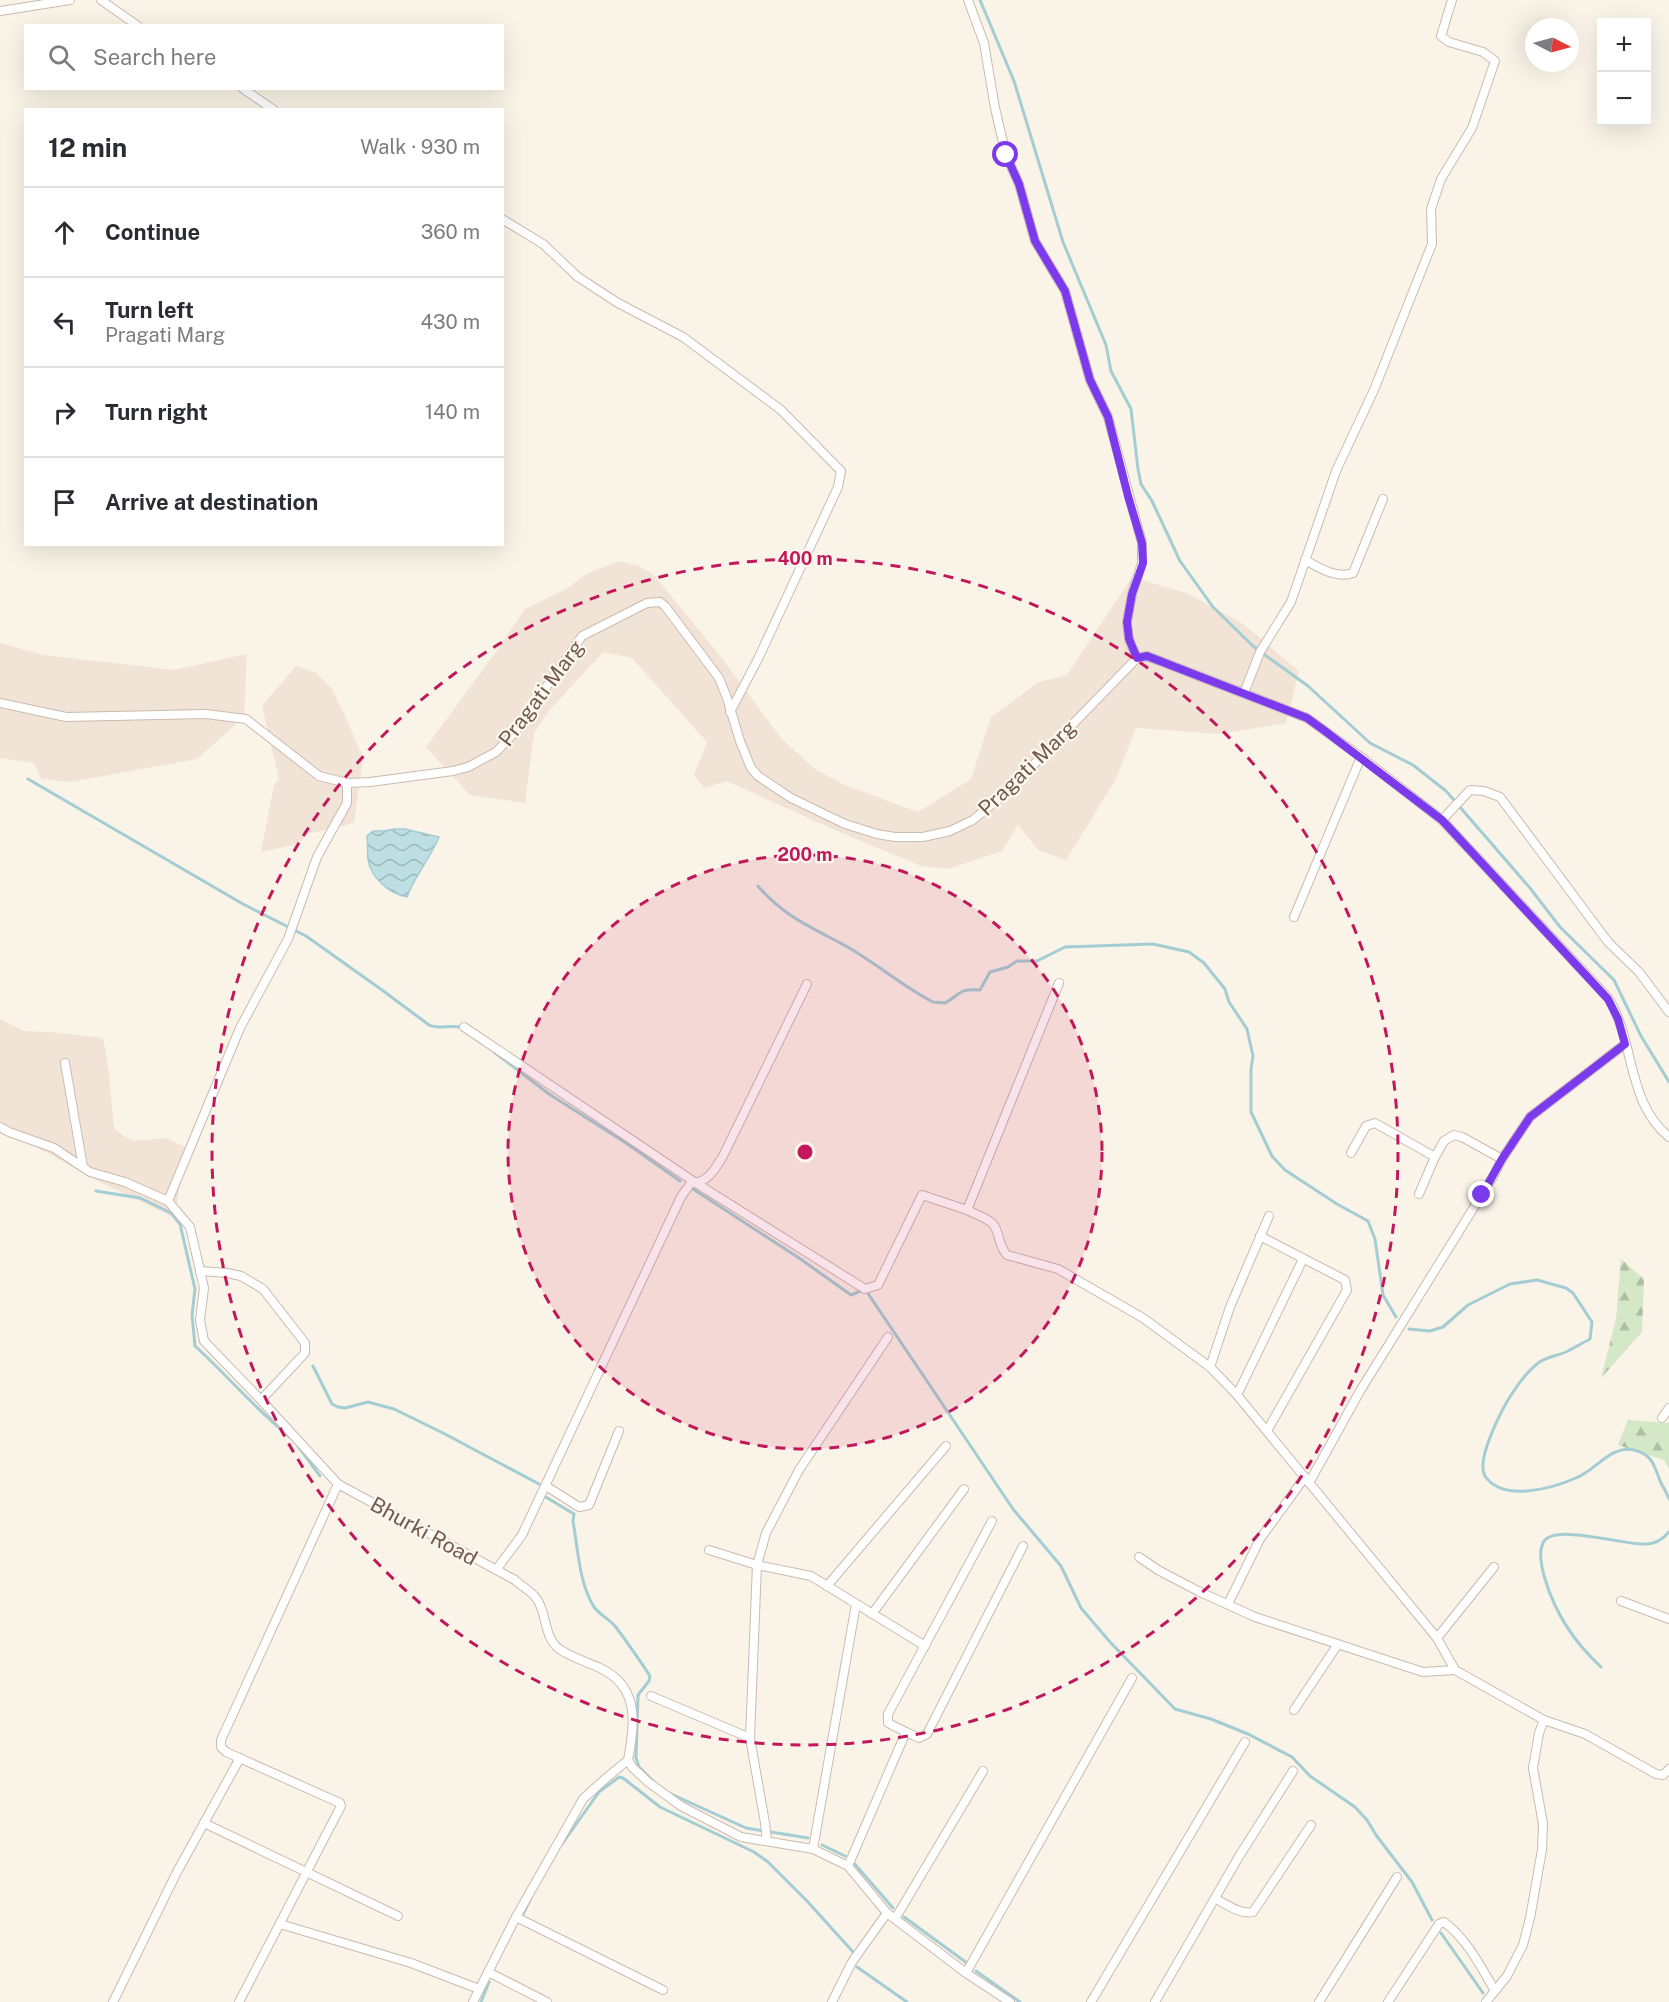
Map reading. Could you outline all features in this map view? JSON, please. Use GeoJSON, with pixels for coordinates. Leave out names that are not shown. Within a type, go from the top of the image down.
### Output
{"type":"FeatureCollection","features":[{"type":"Feature","properties":{"kind":"street"},"geometry":{"type":"LineString","coordinates":[[0,11],[70,0]]}},
{"type":"Feature","properties":{"kind":"street"},"geometry":{"type":"LineString","coordinates":[[101,0],[135,24]]}},
{"type":"Feature","properties":{"kind":"street"},"geometry":{"type":"LineString","coordinates":[[968,0],[984,43],[1006,155],[1019,184],[1035,241],[1065,291],[1090,380],[1108,417],[1142,543],[1143,563],[1132,594],[1127,622],[1129,639],[1137,658],[1147,656],[1307,718],[1442,820],[1608,999],[1618,1019],[1641,1100],[1658,1128],[1669,1137]]}},
{"type":"Feature","properties":{"kind":"street"},"geometry":{"type":"LineString","coordinates":[[1244,693],[1260,652],[1291,602],[1336,471],[1374,390],[1432,244],[1431,209],[1441,179],[1472,128],[1495,61],[1483,52],[1449,42],[1441,36],[1452,0]]}},
{"type":"Feature","properties":{"kind":"street"},"geometry":{"type":"LineString","coordinates":[[245,90],[271,108]]}},
{"type":"Feature","properties":{"kind":"street"},"geometry":{"type":"LineString","coordinates":[[504,220],[543,244],[578,277],[618,303],[683,338],[781,410],[841,471],[838,487],[758,659],[730,713]]}},
{"type":"Feature","properties":{"kind":"street"},"geometry":{"type":"LineString","coordinates":[[1305,560],[1334,574],[1344,576],[1353,573],[1383,500]]}},
{"type":"Feature","properties":{"kind":"street","name":"Pragati Marg"},"geometry":{"type":"LineString","coordinates":[[0,703],[66,717],[206,714],[246,719],[319,776],[346,783],[453,771],[468,767],[496,752],[514,733],[582,636],[647,603],[654,602],[665,606],[719,678],[751,768],[758,777],[791,798],[845,824],[877,834],[922,837],[950,831],[973,820],[1008,791],[1137,658]]}},
{"type":"Feature","properties":{"kind":"street"},"geometry":{"type":"LineString","coordinates":[[1293,917],[1361,758]]}},
{"type":"Feature","properties":{"kind":"street"},"geometry":{"type":"LineString","coordinates":[[168,1201],[240,1028],[288,939],[316,857],[347,803],[346,783]]}},
{"type":"Feature","properties":{"kind":"street"},"geometry":{"type":"LineString","coordinates":[[1442,820],[1470,790],[1484,791],[1500,797],[1608,942],[1639,972],[1669,1012]]}},
{"type":"Feature","properties":{"kind":"street"},"geometry":{"type":"LineString","coordinates":[[967,1210],[1059,983]]}},
{"type":"Feature","properties":{"kind":"street"},"geometry":{"type":"LineString","coordinates":[[496,1570],[522,1534],[546,1486],[681,1197],[691,1183],[696,1183],[711,1174],[723,1156],[807,984]]}},
{"type":"Feature","properties":{"kind":"street"},"geometry":{"type":"LineString","coordinates":[[464,1027],[696,1183],[865,1289],[878,1285],[922,1195],[967,1210],[991,1223],[996,1230],[999,1244],[1007,1255],[1059,1269],[1143,1318],[1210,1367],[1237,1395],[1437,1638],[1455,1670],[1544,1720],[1585,1734],[1656,1774],[1663,1775],[1669,1769]]}},
{"type":"Feature","properties":{"kind":"street"},"geometry":{"type":"LineString","coordinates":[[1228,1605],[1260,1539],[1307,1480],[1502,1159],[1530,1117],[1625,1044]]}},
{"type":"Feature","properties":{"kind":"street"},"geometry":{"type":"LineString","coordinates":[[65,1064],[83,1167]]}},
{"type":"Feature","properties":{"kind":"street"},"geometry":{"type":"LineString","coordinates":[[1351,1153],[1366,1126],[1375,1123],[1435,1157]]}},
{"type":"Feature","properties":{"kind":"street","name":"Bhurki Road"},"geometry":{"type":"LineString","coordinates":[[0,1127],[54,1148],[90,1172],[125,1182],[168,1201],[190,1227],[205,1294],[200,1320],[204,1341],[338,1484],[515,1580],[537,1599],[548,1635],[558,1648],[603,1669],[622,1683],[630,1696],[633,1734],[628,1760]]}},
{"type":"Feature","properties":{"kind":"street"},"geometry":{"type":"LineString","coordinates":[[1419,1194],[1444,1141],[1454,1135],[1502,1159]]}},
{"type":"Feature","properties":{"kind":"street"},"geometry":{"type":"LineString","coordinates":[[1210,1367],[1230,1307],[1269,1216]]}},
{"type":"Feature","properties":{"kind":"street"},"geometry":{"type":"LineString","coordinates":[[1260,1236],[1345,1280],[1347,1290],[1267,1431]]}},
{"type":"Feature","properties":{"kind":"street"},"geometry":{"type":"LineString","coordinates":[[1237,1395],[1303,1259]]}},
{"type":"Feature","properties":{"kind":"street"},"geometry":{"type":"LineString","coordinates":[[200,1271],[241,1276],[263,1289],[305,1343],[306,1353],[261,1400]]}},
{"type":"Feature","properties":{"kind":"street"},"geometry":{"type":"LineString","coordinates":[[767,1841],[750,1738],[757,1565],[766,1533],[799,1470],[888,1337]]}},
{"type":"Feature","properties":{"kind":"street"},"geometry":{"type":"LineString","coordinates":[[1662,1418],[1669,1408]]}},
{"type":"Feature","properties":{"kind":"street"},"geometry":{"type":"LineString","coordinates":[[546,1486],[579,1507],[589,1505],[619,1431]]}},
{"type":"Feature","properties":{"kind":"street"},"geometry":{"type":"LineString","coordinates":[[827,1586],[946,1446]]}},
{"type":"Feature","properties":{"kind":"street"},"geometry":{"type":"LineString","coordinates":[[239,2002],[341,1805],[224,1750],[221,1740],[338,1484]]}},
{"type":"Feature","properties":{"kind":"street"},"geometry":{"type":"LineString","coordinates":[[872,1614],[964,1489]]}},
{"type":"Feature","properties":{"kind":"street"},"geometry":{"type":"LineString","coordinates":[[992,1521],[887,1718],[888,1723],[920,1738],[927,1734],[1023,1546]]}},
{"type":"Feature","properties":{"kind":"street"},"geometry":{"type":"LineString","coordinates":[[709,1550],[757,1565],[811,1576],[925,1646]]}},
{"type":"Feature","properties":{"kind":"street"},"geometry":{"type":"LineString","coordinates":[[1139,1557],[1188,1586],[1255,1617],[1424,1672],[1455,1670]]}},
{"type":"Feature","properties":{"kind":"street"},"geometry":{"type":"LineString","coordinates":[[1437,1638],[1494,1567]]}},
{"type":"Feature","properties":{"kind":"street"},"geometry":{"type":"LineString","coordinates":[[1621,1601],[1669,1619]]}},
{"type":"Feature","properties":{"kind":"street"},"geometry":{"type":"LineString","coordinates":[[813,1849],[856,1604]]}},
{"type":"Feature","properties":{"kind":"street"},"geometry":{"type":"LineString","coordinates":[[1294,1710],[1338,1644]]}},
{"type":"Feature","properties":{"kind":"street"},"geometry":{"type":"LineString","coordinates":[[966,1973],[1132,1678]]}},
{"type":"Feature","properties":{"kind":"street"},"geometry":{"type":"LineString","coordinates":[[651,1696],[750,1738]]}},
{"type":"Feature","properties":{"kind":"street"},"geometry":{"type":"LineString","coordinates":[[1486,2002],[1507,1976],[1522,1945],[1530,1918],[1543,1833],[1533,1768],[1539,1732],[1544,1720]]}},
{"type":"Feature","properties":{"kind":"street"},"geometry":{"type":"LineString","coordinates":[[848,1866],[906,1732]]}},
{"type":"Feature","properties":{"kind":"street"},"geometry":{"type":"LineString","coordinates":[[1091,2002],[1245,1742]]}},
{"type":"Feature","properties":{"kind":"street"},"geometry":{"type":"LineString","coordinates":[[112,2002],[177,1872],[240,1758]]}},
{"type":"Feature","properties":{"kind":"street"},"geometry":{"type":"LineString","coordinates":[[473,2002],[516,1917],[583,1799],[628,1760],[648,1782],[681,1806],[741,1837],[813,1849],[848,1866],[887,1913],[966,1973],[1010,2002]]}},
{"type":"Feature","properties":{"kind":"street"},"geometry":{"type":"LineString","coordinates":[[1155,2002],[1238,1858],[1293,1770]]}},
{"type":"Feature","properties":{"kind":"street"},"geometry":{"type":"LineString","coordinates":[[895,1919],[983,1771]]}},
{"type":"Feature","properties":{"kind":"street"},"geometry":{"type":"LineString","coordinates":[[204,1823],[398,1916]]}},
{"type":"Feature","properties":{"kind":"street"},"geometry":{"type":"LineString","coordinates":[[1216,1899],[1242,1911],[1253,1912],[1311,1825]]}},
{"type":"Feature","properties":{"kind":"street"},"geometry":{"type":"LineString","coordinates":[[1319,2002],[1397,1877]]}},
{"type":"Feature","properties":{"kind":"street"},"geometry":{"type":"LineString","coordinates":[[832,2002],[852,1962],[887,1913]]}},
{"type":"Feature","properties":{"kind":"street"},"geometry":{"type":"LineString","coordinates":[[516,1917],[663,1990]]}},
{"type":"Feature","properties":{"kind":"street"},"geometry":{"type":"LineString","coordinates":[[1388,2002],[1439,1924],[1444,1922],[1474,1956],[1495,1991]]}},
{"type":"Feature","properties":{"kind":"street"},"geometry":{"type":"LineString","coordinates":[[280,1924],[411,1963],[479,1989]]}},
{"type":"Feature","properties":{"kind":"street"},"geometry":{"type":"LineString","coordinates":[[488,1972],[548,2002]]}},
{"type":"Feature","properties":{"kind":"shaded area"},"geometry":{"type":"Polygon","coordinates":[[[619,561],[639,566],[653,574],[725,662],[781,738],[816,770],[845,785],[918,812],[971,779],[991,717],[1039,682],[1067,675],[1132,577],[1186,593],[1213,607],[1243,624],[1299,671],[1286,723],[1220,734],[1136,728],[1116,779],[1066,860],[1038,850],[1018,825],[1002,851],[948,869],[921,866],[727,781],[704,788],[694,775],[707,742],[632,658],[603,652],[548,712],[534,733],[525,803],[470,795],[426,747],[525,609],[566,589],[588,573],[619,561]]]}},
{"type":"Feature","properties":{"kind":"shaded area"},"geometry":{"type":"Polygon","coordinates":[[[0,643],[43,655],[174,670],[247,654],[244,717],[197,759],[70,782],[41,779],[34,763],[0,758],[0,643]]]}},
{"type":"Feature","properties":{"kind":"shaded area"},"geometry":{"type":"Polygon","coordinates":[[[296,666],[315,672],[332,689],[363,758],[354,823],[308,834],[298,844],[261,852],[274,785],[279,779],[262,706],[296,666]]]}},
{"type":"Feature","properties":{"kind":"shaded area"},"geometry":{"type":"Polygon","coordinates":[[[0,1019],[24,1031],[103,1038],[114,1129],[132,1141],[166,1138],[185,1147],[175,1218],[94,1179],[0,1127],[0,1019]]]}},
{"type":"Feature","properties":{"kind":"green space"},"geometry":{"type":"Polygon","coordinates":[[[1621,1259],[1644,1279],[1642,1332],[1601,1378],[1616,1319],[1621,1259]]]}},
{"type":"Feature","properties":{"kind":"green space"},"geometry":{"type":"Polygon","coordinates":[[[1628,1420],[1669,1423],[1669,1469],[1664,1460],[1618,1445],[1628,1420]]]}},
{"type":"Feature","properties":{"kind":"water"},"geometry":{"type":"Polygon","coordinates":[[[405,829],[439,837],[407,897],[382,884],[373,873],[368,860],[367,836],[373,831],[405,829]]]}},
{"type":"Feature","properties":{"kind":"waterway"},"geometry":{"type":"LineString","coordinates":[[980,0],[1014,81],[1063,242],[1106,345],[1111,371],[1131,409],[1141,484],[1152,501],[1180,561],[1213,607],[1254,647],[1308,686],[1370,743],[1413,765],[1446,791],[1530,888],[1560,927],[1614,980],[1641,1036],[1669,1082]]}},
{"type":"Feature","properties":{"kind":"waterway"},"geometry":{"type":"LineString","coordinates":[[28,779],[243,904],[306,936],[429,1025],[462,1028]]}},
{"type":"Feature","properties":{"kind":"waterway"},"geometry":{"type":"LineString","coordinates":[[758,886],[787,913],[855,952],[933,1002],[945,1003],[961,992],[980,990],[990,972],[1008,967],[1017,961],[1037,961],[1065,947],[1153,944],[1189,952],[1204,963],[1225,989],[1229,1002],[1247,1029],[1253,1056],[1251,1112],[1272,1156],[1285,1170],[1368,1221],[1375,1239],[1383,1295],[1396,1317]]}},
{"type":"Feature","properties":{"kind":"waterway"},"geometry":{"type":"LineString","coordinates":[[494,1052],[549,1094],[680,1181]]}},
{"type":"Feature","properties":{"kind":"waterway"},"geometry":{"type":"LineString","coordinates":[[690,1187],[851,1295],[865,1289],[1013,1509],[1061,1566],[1081,1608],[1110,1642],[1175,1709],[1211,1719],[1248,1734],[1292,1757],[1310,1776],[1355,1807],[1412,1882],[1432,1920]]}},
{"type":"Feature","properties":{"kind":"waterway"},"geometry":{"type":"LineString","coordinates":[[96,1191],[140,1198],[171,1213],[180,1224],[195,1289],[192,1315],[195,1346],[290,1437]]}},
{"type":"Feature","properties":{"kind":"waterway"},"geometry":{"type":"LineString","coordinates":[[1409,1329],[1430,1331],[1443,1327],[1468,1305],[1510,1284],[1537,1280],[1566,1288],[1573,1293],[1592,1322],[1590,1339],[1540,1362],[1521,1381],[1497,1421],[1487,1446],[1483,1468],[1485,1476],[1493,1484],[1504,1489],[1516,1491],[1543,1489],[1578,1477],[1611,1454],[1626,1449],[1641,1452],[1649,1458],[1669,1499]]}},
{"type":"Feature","properties":{"kind":"waterway"},"geometry":{"type":"LineString","coordinates":[[313,1366],[332,1404],[345,1408],[368,1402],[394,1409],[539,1484]]}},
{"type":"Feature","properties":{"kind":"waterway"},"geometry":{"type":"LineString","coordinates":[[298,1446],[320,1476]]}},
{"type":"Feature","properties":{"kind":"waterway"},"geometry":{"type":"LineString","coordinates":[[544,1496],[574,1514],[580,1566],[589,1598],[596,1610],[615,1626],[650,1676],[649,1681],[638,1695],[636,1758],[639,1767],[654,1782]]}},
{"type":"Feature","properties":{"kind":"waterway"},"geometry":{"type":"LineString","coordinates":[[1601,1667],[1574,1638],[1554,1604],[1542,1566],[1543,1543],[1549,1537],[1575,1535],[1649,1544],[1659,1541],[1669,1532]]}},
{"type":"Feature","properties":{"kind":"waterway"},"geometry":{"type":"LineString","coordinates":[[562,1844],[599,1792],[619,1777],[623,1778],[660,1807],[754,1852],[768,1862],[854,1953]]}},
{"type":"Feature","properties":{"kind":"waterway"},"geometry":{"type":"LineString","coordinates":[[669,1793],[746,1828],[808,1838]]}},
{"type":"Feature","properties":{"kind":"waterway"},"geometry":{"type":"LineString","coordinates":[[822,1845],[845,1856]]}},
{"type":"Feature","properties":{"kind":"waterway"},"geometry":{"type":"LineString","coordinates":[[853,1862],[893,1908]]}},
{"type":"Feature","properties":{"kind":"waterway"},"geometry":{"type":"LineString","coordinates":[[523,1914],[530,1900]]}},
{"type":"Feature","properties":{"kind":"waterway"},"geometry":{"type":"LineString","coordinates":[[904,1917],[967,1963]]}},
{"type":"Feature","properties":{"kind":"waterway"},"geometry":{"type":"LineString","coordinates":[[1441,1933],[1483,1993]]}},
{"type":"Feature","properties":{"kind":"waterway"},"geometry":{"type":"LineString","coordinates":[[857,1967],[907,2002]]}},
{"type":"Feature","properties":{"kind":"waterway"},"geometry":{"type":"LineString","coordinates":[[976,1971],[1020,2002]]}},
{"type":"Feature","properties":{"kind":"waterway"},"geometry":{"type":"LineString","coordinates":[[481,2002],[489,1982]]}},
{"type":"Feature","properties":{"kind":"route"},"geometry":{"type":"LineString","coordinates":[[1006,155],[1019,184],[1035,241],[1065,291],[1090,380],[1108,417],[1142,543],[1143,563],[1132,594],[1127,622],[1129,639],[1137,658],[1147,656],[1244,693],[1307,718],[1325,731],[1442,820],[1614,1008],[1625,1044],[1530,1117],[1514,1139],[1482,1195]]}}]}
